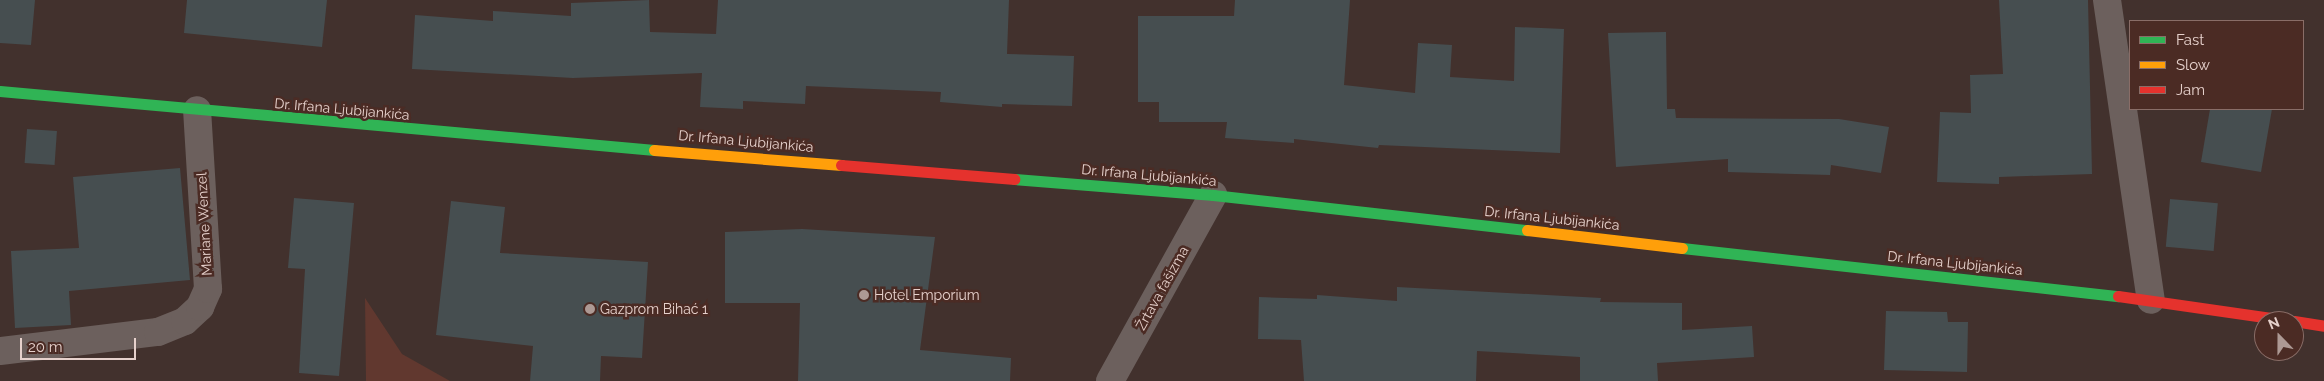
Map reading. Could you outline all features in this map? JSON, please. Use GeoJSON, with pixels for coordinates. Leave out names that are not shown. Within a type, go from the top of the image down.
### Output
{"type":"FeatureCollection","features":[{"type":"Feature","properties":{"kind":"main road","name":"Dr. Irfana Ljubijankića"},"geometry":{"type":"LineString","coordinates":[[0,91],[381,128],[1213,195],[2150,300],[2254,315]]}},
{"type":"Feature","properties":{"kind":"main road","name":"Dr. Irfana Ljubijankića"},"geometry":{"type":"LineString","coordinates":[[2304,323],[2324,326]]}},
{"type":"Feature","properties":{"kind":"street"},"geometry":{"type":"LineString","coordinates":[[2107,0],[2150,300]]}},
{"type":"Feature","properties":{"kind":"street","name":"Mariane Wenzel"},"geometry":{"type":"LineString","coordinates":[[0,351],[158,332],[185,321],[200,308],[208,289],[197,110]]}},
{"type":"Feature","properties":{"kind":"street","name":"Žrtava fašizma"},"geometry":{"type":"LineString","coordinates":[[1110,381],[1213,195]]}},
{"type":"Feature","properties":{"kind":"shaded area"},"geometry":{"type":"Polygon","coordinates":[[[365,298],[402,354],[450,381],[366,381],[365,298]]]}},
{"type":"Feature","properties":{"kind":"building"},"geometry":{"type":"Polygon","coordinates":[[[0,0],[35,0],[31,45],[0,43],[0,0]]]}},
{"type":"Feature","properties":{"kind":"building"},"geometry":{"type":"Polygon","coordinates":[[[187,0],[327,0],[322,47],[184,33],[187,0]]]}},
{"type":"Feature","properties":{"kind":"building"},"geometry":{"type":"Polygon","coordinates":[[[649,0],[650,32],[716,34],[718,0],[1009,0],[1007,54],[1074,56],[1072,106],[1002,104],[1002,107],[940,102],[941,92],[806,86],[805,104],[743,101],[743,109],[700,107],[702,73],[573,78],[412,69],[415,15],[493,21],[493,11],[571,16],[571,3],[649,0]]]}},
{"type":"Feature","properties":{"kind":"building"},"geometry":{"type":"Polygon","coordinates":[[[1235,0],[1350,0],[1344,85],[1415,93],[1418,43],[1452,45],[1450,77],[1514,81],[1515,27],[1564,29],[1560,153],[1379,145],[1378,148],[1294,139],[1294,143],[1225,138],[1227,122],[1159,122],[1159,102],[1138,102],[1138,16],[1234,16],[1235,0]]]}},
{"type":"Feature","properties":{"kind":"building"},"geometry":{"type":"Polygon","coordinates":[[[1999,0],[2088,0],[2092,174],[1999,177],[1999,184],[1937,182],[1940,112],[1971,113],[1970,75],[2003,74],[1999,0]]]}},
{"type":"Feature","properties":{"kind":"building"},"geometry":{"type":"Polygon","coordinates":[[[1666,32],[1667,109],[1675,109],[1676,118],[1839,119],[1889,127],[1881,173],[1831,165],[1830,175],[1728,172],[1728,159],[1616,167],[1608,33],[1666,32]]]}},
{"type":"Feature","properties":{"kind":"building"},"geometry":{"type":"Polygon","coordinates":[[[2210,110],[2272,110],[2261,172],[2201,162],[2210,110]]]}},
{"type":"Feature","properties":{"kind":"building"},"geometry":{"type":"Polygon","coordinates":[[[27,129],[57,131],[55,165],[25,163],[27,129]]]}},
{"type":"Feature","properties":{"kind":"building"},"geometry":{"type":"Polygon","coordinates":[[[180,168],[190,280],[69,291],[71,325],[15,328],[11,251],[79,248],[73,177],[180,168]]]}},
{"type":"Feature","properties":{"kind":"building"},"geometry":{"type":"Polygon","coordinates":[[[294,198],[354,203],[339,376],[299,373],[305,269],[288,268],[294,198]]]}},
{"type":"Feature","properties":{"kind":"building"},"geometry":{"type":"Polygon","coordinates":[[[2170,199],[2218,203],[2214,251],[2166,247],[2170,199]]]}},
{"type":"Feature","properties":{"kind":"building"},"geometry":{"type":"Polygon","coordinates":[[[451,201],[505,207],[500,253],[648,262],[642,358],[601,356],[600,381],[530,381],[533,346],[436,335],[451,201]]]}},
{"type":"Feature","properties":{"kind":"building","name":"Hotel Emporium"},"geometry":{"type":"Polygon","coordinates":[[[802,229],[935,237],[920,350],[1011,358],[1010,381],[798,381],[800,303],[725,303],[725,232],[802,229]]]}},
{"type":"Feature","properties":{"kind":"building"},"geometry":{"type":"Polygon","coordinates":[[[1397,287],[1601,298],[1600,302],[1682,303],[1682,330],[1752,326],[1754,357],[1657,363],[1658,381],[1580,381],[1580,357],[1477,351],[1476,381],[1304,381],[1301,340],[1258,339],[1259,297],[1317,299],[1317,295],[1397,301],[1397,287]]]}},
{"type":"Feature","properties":{"kind":"building"},"geometry":{"type":"Polygon","coordinates":[[[1886,311],[1947,312],[1948,322],[1968,322],[1967,372],[1884,370],[1886,311]]]}},
{"type":"Feature","properties":{"kind":"traffic: fast"},"geometry":{"type":"LineString","coordinates":[[0,91],[654,150]]}},
{"type":"Feature","properties":{"kind":"traffic: fast"},"geometry":{"type":"LineString","coordinates":[[1014,179],[1213,195],[1527,230]]}},
{"type":"Feature","properties":{"kind":"traffic: fast"},"geometry":{"type":"LineString","coordinates":[[1682,248],[2118,296]]}},
{"type":"Feature","properties":{"kind":"traffic: slow"},"geometry":{"type":"LineString","coordinates":[[654,150],[841,165]]}},
{"type":"Feature","properties":{"kind":"traffic: slow"},"geometry":{"type":"LineString","coordinates":[[1527,230],[1682,248]]}},
{"type":"Feature","properties":{"kind":"traffic: jam"},"geometry":{"type":"LineString","coordinates":[[841,165],[1014,179]]}},
{"type":"Feature","properties":{"kind":"traffic: jam"},"geometry":{"type":"LineString","coordinates":[[2118,296],[2254,316]]}},
{"type":"Feature","properties":{"kind":"traffic: jam"},"geometry":{"type":"LineString","coordinates":[[2304,323],[2324,326]]}},
{"type":"Feature","properties":{"kind":"place","name":"Hotel Emporium"},"geometry":{"type":"Point","coordinates":[864,295]}},
{"type":"Feature","properties":{"kind":"place","name":"Gazprom Bihać 1"},"geometry":{"type":"Point","coordinates":[590,309]}}]}
